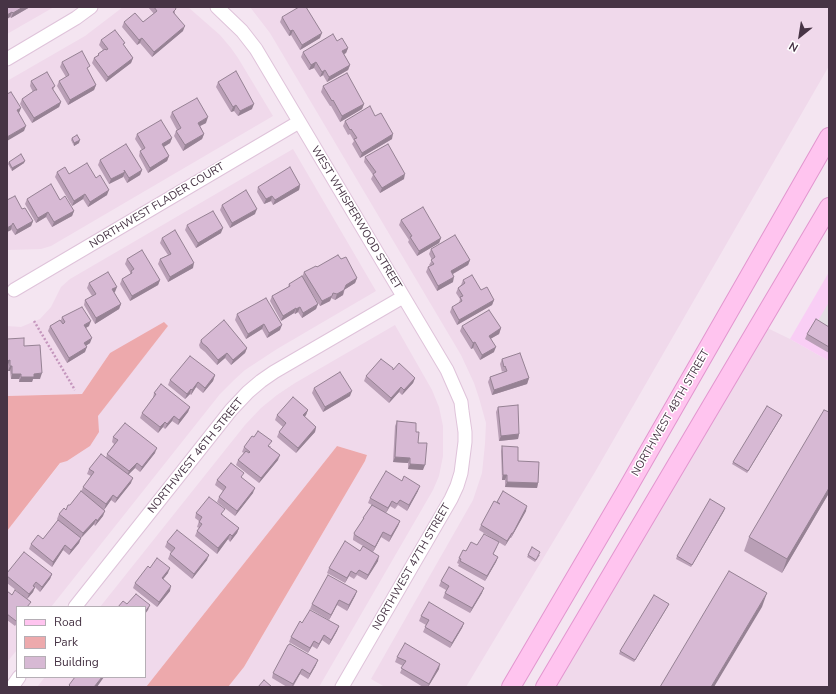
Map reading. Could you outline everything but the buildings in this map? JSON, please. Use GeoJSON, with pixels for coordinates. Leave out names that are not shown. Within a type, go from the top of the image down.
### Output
{"type":"FeatureCollection","features":[{"type":"Feature","properties":{"kind":"main road","name":"NORTHWEST 48TH STREET"},"geometry":{"type":"LineString","coordinates":[[511,687],[630,484],[829,138]]}},
{"type":"Feature","properties":{"kind":"main road"},"geometry":{"type":"LineString","coordinates":[[545,687],[829,207]]}},
{"type":"Feature","properties":{"kind":"street"},"geometry":{"type":"LineString","coordinates":[[7,59],[76,18],[91,7]]}},
{"type":"Feature","properties":{"kind":"street","name":"WEST WHISPERWOOD STREET"},"geometry":{"type":"LineString","coordinates":[[217,7],[250,40],[447,370],[461,402],[466,432],[465,442]]}},
{"type":"Feature","properties":{"kind":"street","name":"NORTHWEST FLADER COURT"},"geometry":{"type":"LineString","coordinates":[[14,290],[299,122]]}},
{"type":"Feature","properties":{"kind":"street","name":"NORTHWEST 46TH STREET"},"geometry":{"type":"LineString","coordinates":[[76,606],[248,392],[274,372],[403,297]]}},
{"type":"Feature","properties":{"kind":"street","name":"NORTHWEST 47TH STREET"},"geometry":{"type":"LineString","coordinates":[[344,686],[451,499],[461,473],[465,442]]}},
{"type":"Feature","properties":{"kind":"street"},"geometry":{"type":"LineString","coordinates":[[12,687],[19,678]]}},
{"type":"Feature","properties":{"kind":"path"},"geometry":{"type":"LineString","coordinates":[[34,321],[75,390]]}},
{"type":"Feature","properties":{"kind":"shaded area"},"geometry":{"type":"Polygon","coordinates":[[[7,7],[54,7],[7,34],[7,7]]]}},
{"type":"Feature","properties":{"kind":"shaded area"},"geometry":{"type":"Polygon","coordinates":[[[123,7],[188,7],[220,35],[231,48],[273,116],[51,246],[41,249],[7,250],[7,81],[85,36],[123,7]]]}},
{"type":"Feature","properties":{"kind":"shaded area"},"geometry":{"type":"Polygon","coordinates":[[[250,7],[829,7],[829,66],[595,472],[466,687],[385,687],[371,679],[473,500],[482,473],[485,444],[486,423],[479,398],[461,355],[270,33],[250,7]]]}},
{"type":"Feature","properties":{"kind":"shaded area"},"geometry":{"type":"Polygon","coordinates":[[[293,149],[376,291],[277,349],[245,370],[220,394],[52,606],[16,606],[16,651],[7,662],[7,531],[168,326],[110,353],[82,394],[7,396],[7,326],[21,327],[40,319],[51,307],[61,287],[70,279],[293,149]]]}},
{"type":"Feature","properties":{"kind":"shaded area"},"geometry":{"type":"Polygon","coordinates":[[[829,272],[829,361],[790,339],[829,272]]]}},
{"type":"Feature","properties":{"kind":"shaded area"},"geometry":{"type":"Polygon","coordinates":[[[829,302],[829,331],[816,324],[829,302]]]}},
{"type":"Feature","properties":{"kind":"shaded area"},"geometry":{"type":"Polygon","coordinates":[[[759,324],[790,339],[829,361],[829,687],[545,687],[759,324]]]}},
{"type":"Feature","properties":{"kind":"shaded area"},"geometry":{"type":"Polygon","coordinates":[[[395,325],[432,390],[439,407],[443,426],[443,456],[439,476],[433,490],[319,687],[228,687],[244,667],[365,461],[367,455],[337,446],[146,687],[37,687],[44,678],[146,678],[146,606],[101,606],[245,425],[261,408],[295,383],[395,325]]]}},
{"type":"Feature","properties":{"kind":"green space"},"geometry":{"type":"Polygon","coordinates":[[[164,322],[168,326],[98,416],[99,432],[90,446],[67,461],[60,463],[7,531],[7,396],[82,394],[110,353],[164,322]]]}},
{"type":"Feature","properties":{"kind":"green space"},"geometry":{"type":"Polygon","coordinates":[[[337,446],[367,455],[365,461],[244,667],[228,687],[146,687],[337,446]]]}}]}
